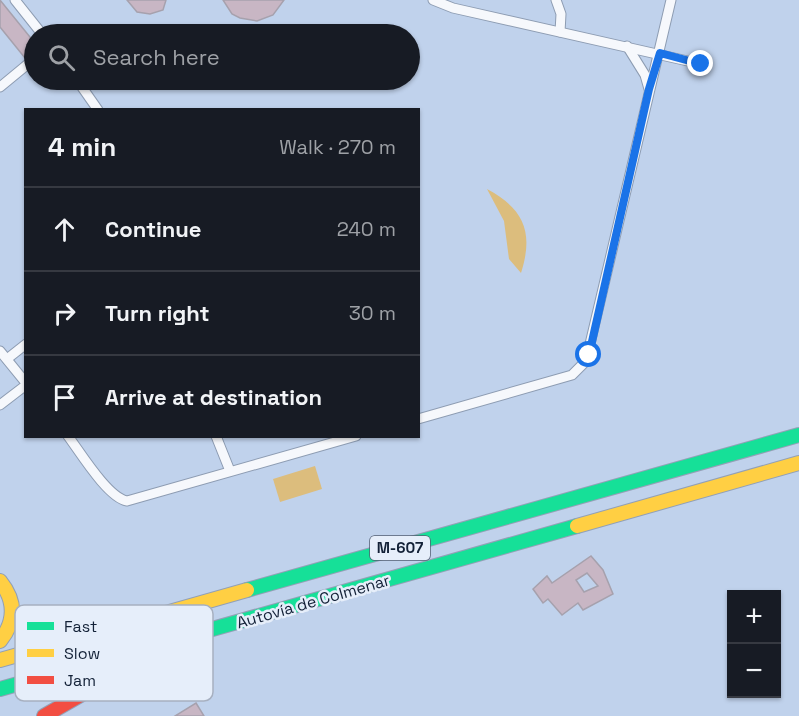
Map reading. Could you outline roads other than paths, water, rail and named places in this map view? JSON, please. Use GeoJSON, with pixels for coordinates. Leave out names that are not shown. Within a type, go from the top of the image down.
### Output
{"type":"FeatureCollection","features":[{"type":"Feature","properties":{"kind":"highway","name":"Autovía de Colmenar"},"geometry":{"type":"LineString","coordinates":[[195,605],[799,435]]}},
{"type":"Feature","properties":{"kind":"highway","name":"Autovía de Colmenar"},"geometry":{"type":"LineString","coordinates":[[213,630],[799,463]]}},
{"type":"Feature","properties":{"kind":"highway"},"geometry":{"type":"LineString","coordinates":[[0,582],[10,594],[14,614],[10,627],[0,641]]}},
{"type":"Feature","properties":{"kind":"highway","name":"Autovía de Colmenar"},"geometry":{"type":"LineString","coordinates":[[0,660],[15,656]]}},
{"type":"Feature","properties":{"kind":"highway","name":"Autovía de Colmenar"},"geometry":{"type":"LineString","coordinates":[[0,689],[15,685]]}},
{"type":"Feature","properties":{"kind":"highway"},"geometry":{"type":"LineString","coordinates":[[44,716],[70,701]]}},
{"type":"Feature","properties":{"kind":"street"},"geometry":{"type":"LineString","coordinates":[[15,0],[34,24]]}},
{"type":"Feature","properties":{"kind":"street"},"geometry":{"type":"LineString","coordinates":[[433,0],[453,8],[701,64]]}},
{"type":"Feature","properties":{"kind":"street"},"geometry":{"type":"LineString","coordinates":[[556,0],[561,14],[560,32]]}},
{"type":"Feature","properties":{"kind":"street"},"geometry":{"type":"LineString","coordinates":[[420,418],[572,375],[583,366],[589,355],[671,0]]}},
{"type":"Feature","properties":{"kind":"street"},"geometry":{"type":"LineString","coordinates":[[627,46],[645,75],[649,89]]}},
{"type":"Feature","properties":{"kind":"street"},"geometry":{"type":"LineString","coordinates":[[0,87],[24,67]]}},
{"type":"Feature","properties":{"kind":"street"},"geometry":{"type":"LineString","coordinates":[[84,90],[97,108]]}},
{"type":"Feature","properties":{"kind":"street"},"geometry":{"type":"LineString","coordinates":[[7,359],[24,346]]}},
{"type":"Feature","properties":{"kind":"street"},"geometry":{"type":"LineString","coordinates":[[0,351],[24,381]]}},
{"type":"Feature","properties":{"kind":"street"},"geometry":{"type":"LineString","coordinates":[[0,405],[24,386]]}},
{"type":"Feature","properties":{"kind":"street"},"geometry":{"type":"LineString","coordinates":[[70,438],[111,492],[121,500],[136,498],[349,438]]}},
{"type":"Feature","properties":{"kind":"street"},"geometry":{"type":"LineString","coordinates":[[217,438],[230,471]]}}]}
